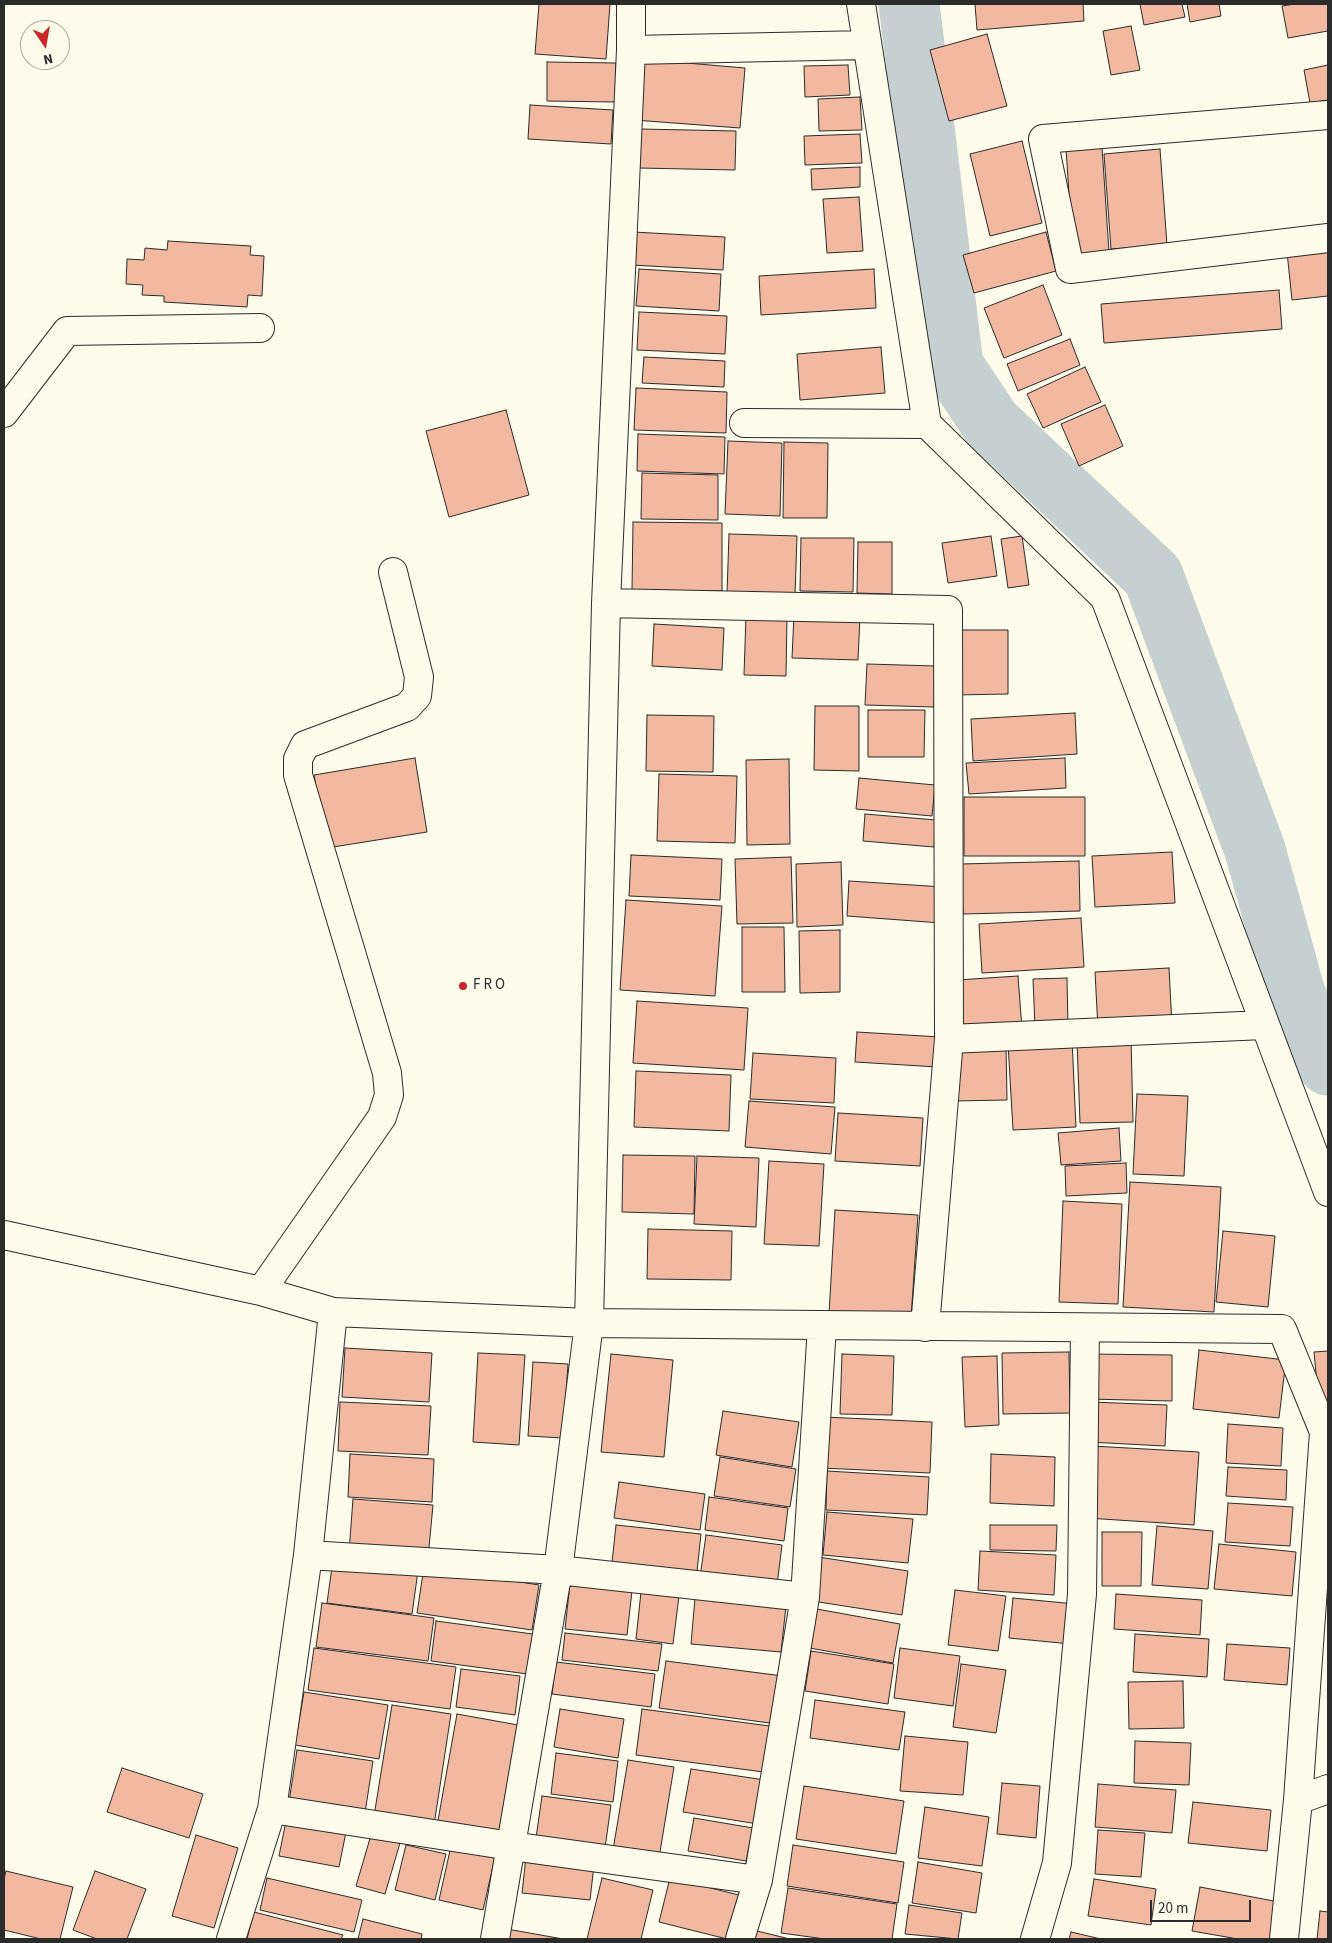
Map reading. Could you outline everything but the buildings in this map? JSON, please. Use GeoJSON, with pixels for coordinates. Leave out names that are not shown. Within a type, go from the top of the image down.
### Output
{"type":"FeatureCollection","features":[{"type":"Feature","properties":{"kind":"street"},"geometry":{"type":"LineString","coordinates":[[495,1939],[558,1570],[589,1323],[606,603],[631,50],[631,4]]}},
{"type":"Feature","properties":{"kind":"street"},"geometry":{"type":"LineString","coordinates":[[862,4],[927,424],[1105,598],[1328,1192]]}},
{"type":"Feature","properties":{"kind":"street"},"geometry":{"type":"LineString","coordinates":[[631,50],[867,45]]}},
{"type":"Feature","properties":{"kind":"street"},"geometry":{"type":"LineString","coordinates":[[1328,115],[1043,139],[1070,269],[1328,238]]}},
{"type":"Feature","properties":{"kind":"street"},"geometry":{"type":"LineString","coordinates":[[4,413],[67,331],[260,328]]}},
{"type":"Feature","properties":{"kind":"street"},"geometry":{"type":"LineString","coordinates":[[744,423],[927,424]]}},
{"type":"Feature","properties":{"kind":"street"},"geometry":{"type":"LineString","coordinates":[[261,1291],[382,1117],[389,1095],[387,1073],[298,775],[298,759],[305,745],[407,707],[417,696],[419,676],[393,572]]}},
{"type":"Feature","properties":{"kind":"street"},"geometry":{"type":"LineString","coordinates":[[606,603],[948,610],[949,1039],[925,1327]]}},
{"type":"Feature","properties":{"kind":"street"},"geometry":{"type":"LineString","coordinates":[[949,1039],[1264,1025]]}},
{"type":"Feature","properties":{"kind":"street"},"geometry":{"type":"LineString","coordinates":[[4,1235],[261,1291],[333,1312],[589,1323],[1282,1329],[1326,1432],[1319,1633],[1298,1800],[1284,1939]]}},
{"type":"Feature","properties":{"kind":"street"},"geometry":{"type":"LineString","coordinates":[[231,1939],[272,1809],[308,1555],[333,1312]]}},
{"type":"Feature","properties":{"kind":"street"},"geometry":{"type":"LineString","coordinates":[[740,1939],[758,1880],[805,1597],[822,1326]]}},
{"type":"Feature","properties":{"kind":"street"},"geometry":{"type":"LineString","coordinates":[[1035,1939],[1057,1863],[1082,1594],[1085,1328]]}},
{"type":"Feature","properties":{"kind":"street"},"geometry":{"type":"LineString","coordinates":[[308,1555],[558,1570],[805,1597]]}},
{"type":"Feature","properties":{"kind":"street"},"geometry":{"type":"LineString","coordinates":[[1298,1800],[1328,1790]]}},
{"type":"Feature","properties":{"kind":"street"},"geometry":{"type":"LineString","coordinates":[[272,1809],[511,1846],[758,1880]]}},
{"type":"Feature","properties":{"kind":"waterway"},"geometry":{"type":"LineString","coordinates":[[909,4],[953,366],[991,423],[1153,576],[1255,850],[1295,994],[1328,1065]]}},
{"type":"Feature","properties":{"kind":"place","name":"F R O"},"geometry":{"type":"Point","coordinates":[463,986]}}]}
